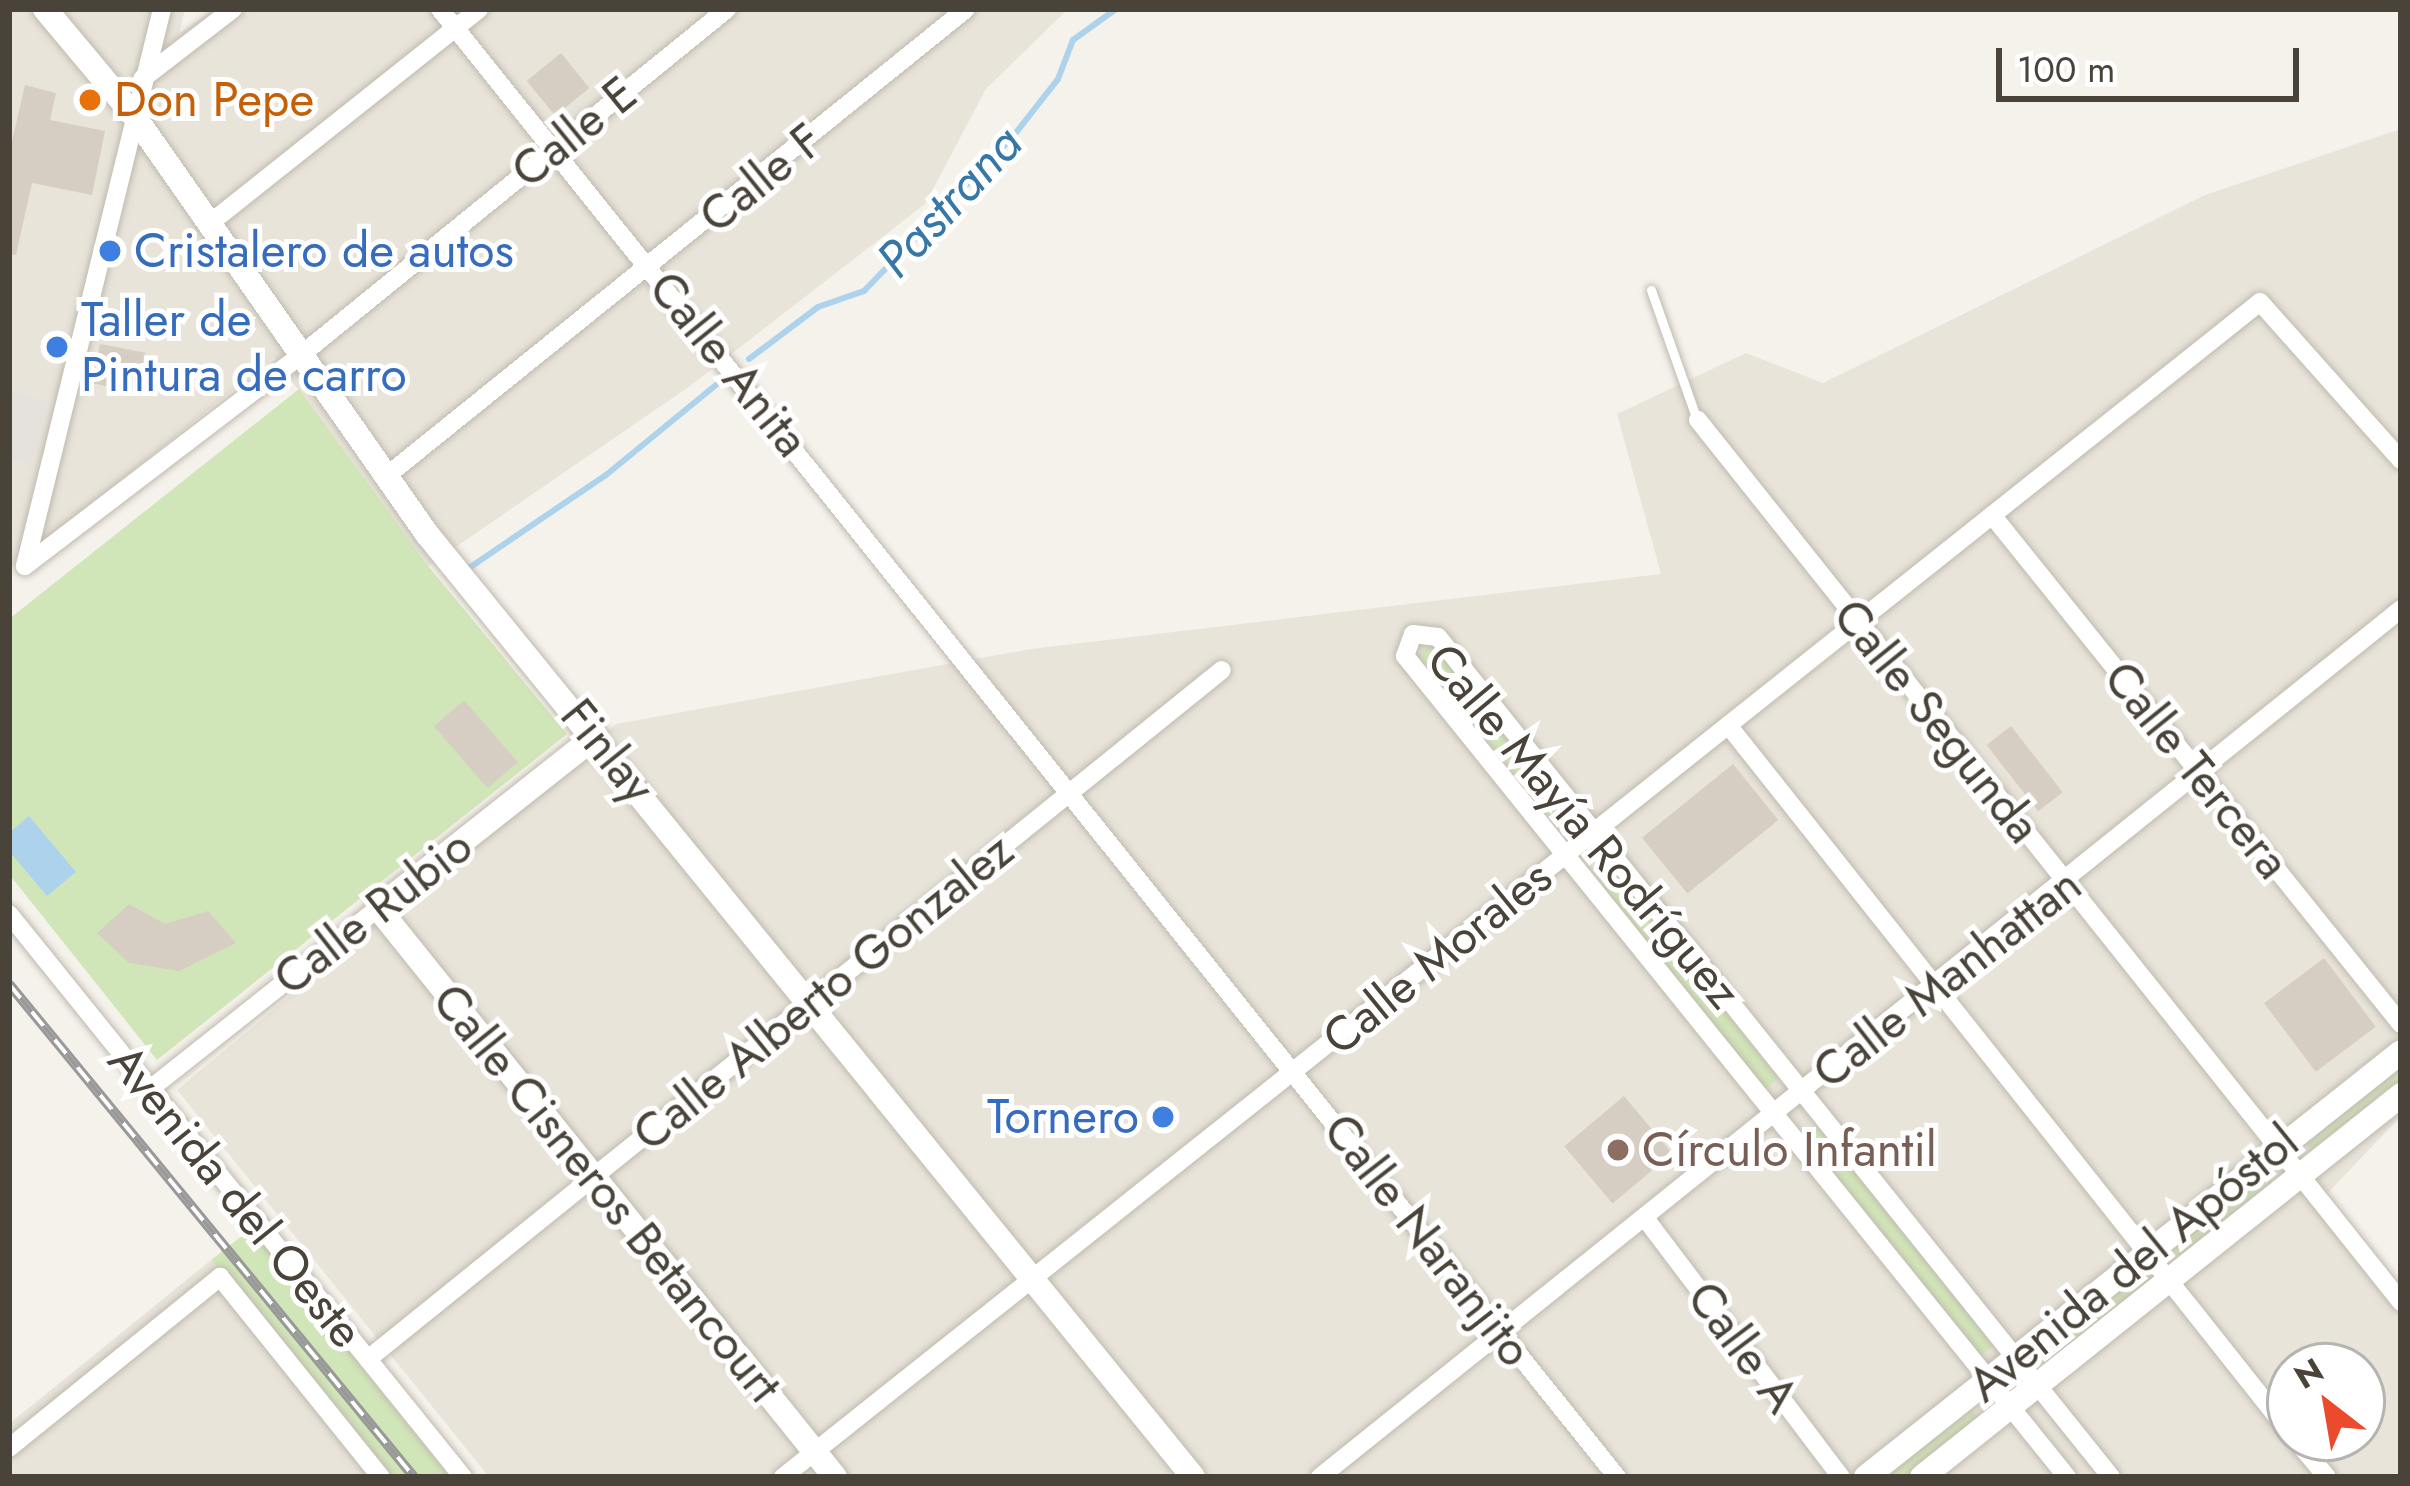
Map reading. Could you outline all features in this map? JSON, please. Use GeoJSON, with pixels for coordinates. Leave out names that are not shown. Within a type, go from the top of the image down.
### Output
{"type":"FeatureCollection","features":[{"type":"Feature","properties":{"kind":"street","name":"Finlay"},"geometry":{"type":"LineString","coordinates":[[45,9],[125,104],[384,478],[1193,1477]]}},
{"type":"Feature","properties":{"kind":"street"},"geometry":{"type":"LineString","coordinates":[[125,104],[141,80],[163,9]]}},
{"type":"Feature","properties":{"kind":"street"},"geometry":{"type":"LineString","coordinates":[[141,80],[233,9]]}},
{"type":"Feature","properties":{"kind":"street","name":"Calle Anita"},"geometry":{"type":"LineString","coordinates":[[440,9],[1017,721]]}},
{"type":"Feature","properties":{"kind":"street"},"geometry":{"type":"LineString","coordinates":[[208,224],[479,9]]}},
{"type":"Feature","properties":{"kind":"street","name":"Calle E"},"geometry":{"type":"LineString","coordinates":[[125,104],[25,566],[301,355],[727,9]]}},
{"type":"Feature","properties":{"kind":"street","name":"Calle F"},"geometry":{"type":"LineString","coordinates":[[384,478],[652,268],[966,9]]}},
{"type":"Feature","properties":{"kind":"street","name":"Calle Morales"},"geometry":{"type":"LineString","coordinates":[[783,1477],[2260,302],[2401,460]]}},
{"type":"Feature","properties":{"kind":"street","name":"Calle Segunda"},"geometry":{"type":"LineString","coordinates":[[1698,421],[2401,1302]]}},
{"type":"Feature","properties":{"kind":"street","name":"Calle Tercera"},"geometry":{"type":"LineString","coordinates":[[1992,515],[2401,1024]]}},
{"type":"Feature","properties":{"kind":"street","name":"Calle Manhattan"},"geometry":{"type":"LineString","coordinates":[[1320,1477],[2067,884],[2401,609]]}},
{"type":"Feature","properties":{"kind":"street","name":"Calle Mayía Rodríguez"},"geometry":{"type":"LineString","coordinates":[[2067,1477],[1406,656],[1413,634],[1438,637],[2111,1477]]}},
{"type":"Feature","properties":{"kind":"street","name":"Calle Alberto Gonzalez"},"geometry":{"type":"LineString","coordinates":[[368,1359],[1222,670]]}},
{"type":"Feature","properties":{"kind":"street","name":"Calle Naranjito"},"geometry":{"type":"LineString","coordinates":[[1017,721],[1617,1477]]}},
{"type":"Feature","properties":{"kind":"street"},"geometry":{"type":"LineString","coordinates":[[1728,725],[2266,1404]]}},
{"type":"Feature","properties":{"kind":"street","name":"Calle Rubio"},"geometry":{"type":"LineString","coordinates":[[150,1089],[596,736]]}},
{"type":"Feature","properties":{"kind":"street","name":"Calle Cisneros Betancourt"},"geometry":{"type":"LineString","coordinates":[[378,908],[835,1477]]}},
{"type":"Feature","properties":{"kind":"street","name":"Avenida del Oeste"},"geometry":{"type":"LineString","coordinates":[[9,914],[463,1477]]}},
{"type":"Feature","properties":{"kind":"street","name":"Avenida del Apóstol"},"geometry":{"type":"LineString","coordinates":[[1866,1477],[2401,1052]]}},
{"type":"Feature","properties":{"kind":"street","name":"Avenida del Apóstol"},"geometry":{"type":"LineString","coordinates":[[1922,1477],[2401,1095]]}},
{"type":"Feature","properties":{"kind":"street","name":"Calle A"},"geometry":{"type":"LineString","coordinates":[[1646,1218],[1841,1477]]}},
{"type":"Feature","properties":{"kind":"street","name":"Avenida del Oeste"},"geometry":{"type":"LineString","coordinates":[[9,1448],[220,1277],[381,1477]]}},
{"type":"Feature","properties":{"kind":"lane"},"geometry":{"type":"LineString","coordinates":[[1651,290],[1698,421]]}},
{"type":"Feature","properties":{"kind":"shaded area"},"geometry":{"type":"Polygon","coordinates":[[[9,9],[185,9],[179,34],[213,9],[1068,9],[986,89],[925,204],[690,386],[428,566],[274,357],[9,570],[9,9]]]}},
{"type":"Feature","properties":{"kind":"shaded area"},"geometry":{"type":"Polygon","coordinates":[[[2401,129],[2401,1116],[2322,1199],[2401,1312],[2401,1477],[489,1477],[177,1090],[616,724],[1031,649],[1661,574],[1617,414],[1746,353],[1823,383],[2205,195],[2401,129]]]}},
{"type":"Feature","properties":{"kind":"shaded area"},"geometry":{"type":"Polygon","coordinates":[[[9,390],[47,402],[31,464],[9,457],[9,390]]]}},
{"type":"Feature","properties":{"kind":"shaded area"},"geometry":{"type":"Polygon","coordinates":[[[211,1260],[374,1477],[9,1477],[9,1424],[211,1260]]]}},
{"type":"Feature","properties":{"kind":"green space"},"geometry":{"type":"Polygon","coordinates":[[[299,389],[428,566],[567,734],[157,1060],[9,874],[9,619],[299,389]]]}},
{"type":"Feature","properties":{"kind":"green space"},"geometry":{"type":"Polygon","coordinates":[[[1433,643],[1570,812],[1555,824],[1418,655],[1433,643]]]}},
{"type":"Feature","properties":{"kind":"green space"},"geometry":{"type":"Polygon","coordinates":[[[1615,870],[1778,1079],[1763,1091],[1600,882],[1615,870]]]}},
{"type":"Feature","properties":{"kind":"green space"},"geometry":{"type":"Polygon","coordinates":[[[2401,1061],[2401,1081],[2311,1150],[2306,1140],[2401,1061]]]}},
{"type":"Feature","properties":{"kind":"green space"},"geometry":{"type":"Polygon","coordinates":[[[1821,1125],[1993,1346],[1978,1357],[1806,1137],[1821,1125]]]}},
{"type":"Feature","properties":{"kind":"green space"},"geometry":{"type":"Polygon","coordinates":[[[2268,1171],[2273,1183],[2170,1262],[2165,1252],[2268,1171]]]}},
{"type":"Feature","properties":{"kind":"green space"},"geometry":{"type":"Polygon","coordinates":[[[251,1229],[450,1477],[388,1477],[211,1260],[251,1229]]]}},
{"type":"Feature","properties":{"kind":"green space"},"geometry":{"type":"Polygon","coordinates":[[[2141,1272],[2151,1272],[2150,1283],[2044,1364],[2035,1362],[2141,1272]]]}},
{"type":"Feature","properties":{"kind":"green space"},"geometry":{"type":"Polygon","coordinates":[[[1971,1409],[1980,1420],[1907,1477],[1884,1477],[1971,1409]]]}},
{"type":"Feature","properties":{"kind":"water"},"geometry":{"type":"Polygon","coordinates":[[[29,816],[76,872],[47,896],[9,851],[9,833],[29,816]]]}},
{"type":"Feature","properties":{"kind":"building"},"geometry":{"type":"Polygon","coordinates":[[[561,53],[589,88],[555,116],[527,81],[561,53]]]}},
{"type":"Feature","properties":{"kind":"building"},"geometry":{"type":"Polygon","coordinates":[[[25,85],[56,93],[50,120],[105,131],[92,195],[32,183],[16,255],[9,254],[9,154],[25,85]]]}},
{"type":"Feature","properties":{"kind":"building"},"geometry":{"type":"Polygon","coordinates":[[[100,344],[145,353],[138,392],[92,383],[100,344]]]}},
{"type":"Feature","properties":{"kind":"building"},"geometry":{"type":"Polygon","coordinates":[[[464,700],[518,762],[488,788],[434,726],[464,700]]]}},
{"type":"Feature","properties":{"kind":"building"},"geometry":{"type":"Polygon","coordinates":[[[2011,726],[2063,792],[2038,811],[1987,745],[2011,726]]]}},
{"type":"Feature","properties":{"kind":"building"},"geometry":{"type":"Polygon","coordinates":[[[1733,764],[1778,820],[1687,894],[1642,838],[1733,764]]]}},
{"type":"Feature","properties":{"kind":"building"},"geometry":{"type":"Polygon","coordinates":[[[129,904],[165,924],[208,911],[236,943],[179,971],[129,963],[97,933],[129,904]]]}},
{"type":"Feature","properties":{"kind":"building"},"geometry":{"type":"Polygon","coordinates":[[[2324,958],[2376,1027],[2316,1072],[2264,1003],[2324,958]]]}},
{"type":"Feature","properties":{"kind":"building","name":"Círculo Infantil"},"geometry":{"type":"Polygon","coordinates":[[[1624,1096],[1672,1153],[1612,1204],[1564,1146],[1624,1096]]]}},
{"type":"Feature","properties":{"kind":"waterway","name":"Pastrana"},"geometry":{"type":"LineString","coordinates":[[749,359],[818,307],[864,291],[1011,139],[1058,79],[1073,40],[1116,9]]}},
{"type":"Feature","properties":{"kind":"waterway","name":"Pastrana"},"geometry":{"type":"LineString","coordinates":[[469,568],[606,475],[717,384]]}},
{"type":"Feature","properties":{"kind":"railway"},"geometry":{"type":"LineString","coordinates":[[9,984],[414,1477]]}},
{"type":"Feature","properties":{"kind":"place","name":"Don Pepe"},"geometry":{"type":"Point","coordinates":[90,100]}},
{"type":"Feature","properties":{"kind":"place","name":"Cristalero de autos"},"geometry":{"type":"Point","coordinates":[110,251]}},
{"type":"Feature","properties":{"kind":"place","name":"Taller de Pintura de carro"},"geometry":{"type":"Point","coordinates":[57,347]}},
{"type":"Feature","properties":{"kind":"place","name":"Tornero"},"geometry":{"type":"Point","coordinates":[1163,1117]}},
{"type":"Feature","properties":{"kind":"place","name":"Círculo Infantil"},"geometry":{"type":"Point","coordinates":[1618,1150]}}]}
